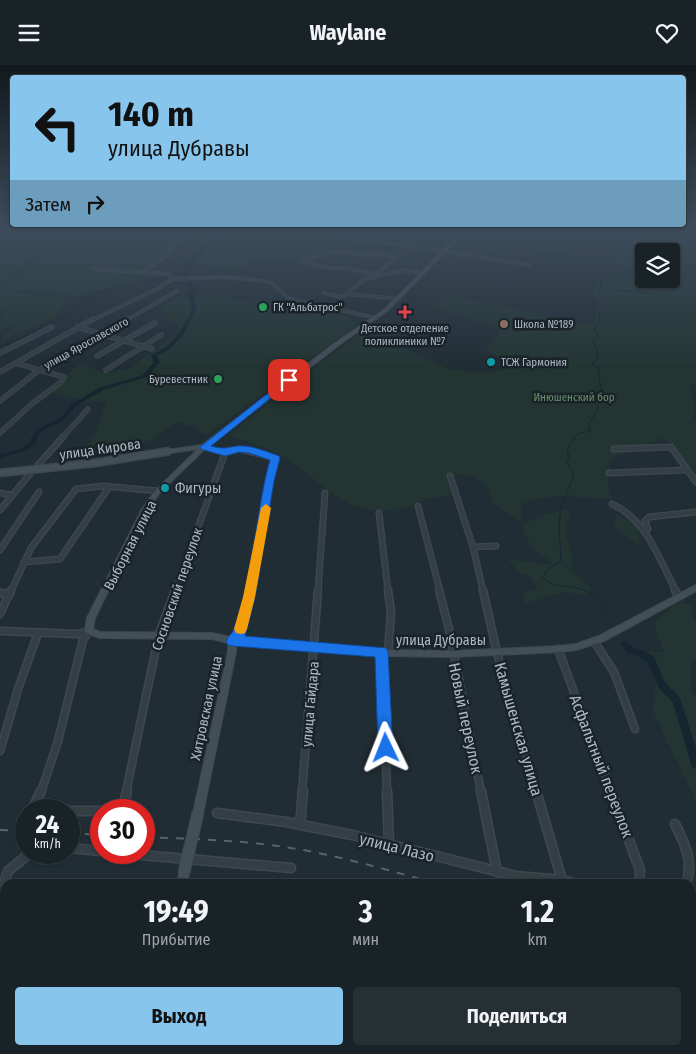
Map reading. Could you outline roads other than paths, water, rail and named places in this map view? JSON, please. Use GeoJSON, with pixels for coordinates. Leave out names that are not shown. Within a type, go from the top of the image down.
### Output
{"type":"FeatureCollection","features":[{"type":"Feature","properties":{"kind":"main road","name":"Выборная улица"},"geometry":{"type":"LineString","coordinates":[[89,631],[91,618],[144,511],[158,491],[204,447],[337,344],[376,318],[399,299],[420,276]]}},
{"type":"Feature","properties":{"kind":"main road","name":"улица Кирова"},"geometry":{"type":"LineString","coordinates":[[0,473],[87,464],[204,447]]}},
{"type":"Feature","properties":{"kind":"main road","name":"улица Дубравы"},"geometry":{"type":"LineString","coordinates":[[89,631],[100,635],[159,634],[212,636],[227,638],[232,641],[385,652],[453,654],[558,649],[594,641],[638,620],[678,596],[696,588]]}},
{"type":"Feature","properties":{"kind":"main road","name":"Хитровская улица"},"geometry":{"type":"LineString","coordinates":[[183,879],[232,652],[232,641]]}},
{"type":"Feature","properties":{"kind":"street"},"geometry":{"type":"LineString","coordinates":[[165,276],[252,280],[273,285],[290,299],[376,318]]}},
{"type":"Feature","properties":{"kind":"street"},"geometry":{"type":"LineString","coordinates":[[324,293],[341,297],[366,279],[378,276]]}},
{"type":"Feature","properties":{"kind":"street"},"geometry":{"type":"LineString","coordinates":[[0,372],[76,327],[159,289],[172,277]]}},
{"type":"Feature","properties":{"kind":"street","name":"улица Ярославского"},"geometry":{"type":"LineString","coordinates":[[0,401],[38,370],[177,291]]}},
{"type":"Feature","properties":{"kind":"street"},"geometry":{"type":"LineString","coordinates":[[346,295],[399,299]]}},
{"type":"Feature","properties":{"kind":"street"},"geometry":{"type":"LineString","coordinates":[[97,356],[155,323]]}},
{"type":"Feature","properties":{"kind":"street"},"geometry":{"type":"LineString","coordinates":[[0,353],[52,327]]}},
{"type":"Feature","properties":{"kind":"street"},"geometry":{"type":"LineString","coordinates":[[76,327],[152,349]]}},
{"type":"Feature","properties":{"kind":"street"},"geometry":{"type":"LineString","coordinates":[[106,370],[142,345],[161,335]]}},
{"type":"Feature","properties":{"kind":"street"},"geometry":{"type":"LineString","coordinates":[[0,433],[2,428],[61,382],[64,377],[15,363]]}},
{"type":"Feature","properties":{"kind":"street"},"geometry":{"type":"LineString","coordinates":[[37,466],[88,409]]}},
{"type":"Feature","properties":{"kind":"street"},"geometry":{"type":"LineString","coordinates":[[204,447],[225,453]]}},
{"type":"Feature","properties":{"kind":"street"},"geometry":{"type":"LineString","coordinates":[[614,449],[671,447],[696,482]]}},
{"type":"Feature","properties":{"kind":"street","name":"Хитровская улица"},"geometry":{"type":"LineString","coordinates":[[225,453],[239,449],[275,458],[269,481],[249,597],[239,634],[232,641]]}},
{"type":"Feature","properties":{"kind":"street","name":"Сосновский переулок"},"geometry":{"type":"LineString","coordinates":[[125,799],[159,634],[225,453]]}},
{"type":"Feature","properties":{"kind":"street"},"geometry":{"type":"LineString","coordinates":[[609,473],[688,470]]}},
{"type":"Feature","properties":{"kind":"street"},"geometry":{"type":"LineString","coordinates":[[0,510],[30,474]]}},
{"type":"Feature","properties":{"kind":"street","name":"Камышенская улица"},"geometry":{"type":"LineString","coordinates":[[450,476],[473,547],[497,653],[562,879]]}},
{"type":"Feature","properties":{"kind":"street"},"geometry":{"type":"LineString","coordinates":[[0,614],[34,543],[74,490],[81,486],[131,486],[158,491]]}},
{"type":"Feature","properties":{"kind":"street"},"geometry":{"type":"LineString","coordinates":[[24,562],[60,559],[109,487]]}},
{"type":"Feature","properties":{"kind":"street"},"geometry":{"type":"LineString","coordinates":[[0,550],[10,532],[32,505],[39,492]]}},
{"type":"Feature","properties":{"kind":"street"},"geometry":{"type":"LineString","coordinates":[[0,493],[12,495]]}},
{"type":"Feature","properties":{"kind":"street","name":"улица Гайдара"},"geometry":{"type":"LineString","coordinates":[[300,825],[325,493]]}},
{"type":"Feature","properties":{"kind":"street"},"geometry":{"type":"LineString","coordinates":[[612,504],[629,513],[644,529],[678,596]]}},
{"type":"Feature","properties":{"kind":"street","name":"Новый переулок"},"geometry":{"type":"LineString","coordinates":[[418,506],[439,583],[497,872]]}},
{"type":"Feature","properties":{"kind":"street"},"geometry":{"type":"LineString","coordinates":[[644,529],[648,529],[644,521],[648,517],[696,512]]}},
{"type":"Feature","properties":{"kind":"street"},"geometry":{"type":"LineString","coordinates":[[379,513],[391,613],[385,652],[389,844]]}},
{"type":"Feature","properties":{"kind":"street"},"geometry":{"type":"LineString","coordinates":[[473,547],[496,546]]}},
{"type":"Feature","properties":{"kind":"street"},"geometry":{"type":"LineString","coordinates":[[0,593],[10,594]]}},
{"type":"Feature","properties":{"kind":"street","name":"улица Дубравы"},"geometry":{"type":"LineString","coordinates":[[0,631],[78,634],[89,631]]}},
{"type":"Feature","properties":{"kind":"street","name":"Выборная улица"},"geometry":{"type":"LineString","coordinates":[[37,799],[58,741],[83,640],[89,631]]}},
{"type":"Feature","properties":{"kind":"street"},"geometry":{"type":"LineString","coordinates":[[0,751],[18,689],[38,633]]}},
{"type":"Feature","properties":{"kind":"street"},"geometry":{"type":"LineString","coordinates":[[594,641],[611,666],[624,695],[635,729]]}},
{"type":"Feature","properties":{"kind":"street","name":"Асфальтный переулок"},"geometry":{"type":"LineString","coordinates":[[558,649],[640,870],[639,879]]}},
{"type":"Feature","properties":{"kind":"street","name":"улица Лазо"},"geometry":{"type":"LineString","coordinates":[[217,813],[300,825],[389,844],[516,877],[547,879]]}},
{"type":"Feature","properties":{"kind":"street"},"geometry":{"type":"LineString","coordinates":[[675,824],[687,849],[690,876],[688,879]]}},
{"type":"Feature","properties":{"kind":"street"},"geometry":{"type":"LineString","coordinates":[[155,856],[291,868]]}},
{"type":"Feature","properties":{"kind":"street"},"geometry":{"type":"LineString","coordinates":[[5,879],[8,871],[17,864]]}},
{"type":"Feature","properties":{"kind":"waterway"},"geometry":{"type":"LineString","coordinates":[[0,456],[22,450],[34,443],[33,440],[38,431],[62,419],[74,405],[101,389],[145,376],[157,362],[154,356],[169,347],[181,334],[192,315],[194,308],[190,294],[193,288],[184,276]]}},
{"type":"Feature","properties":{"kind":"waterway"},"geometry":{"type":"LineString","coordinates":[[600,289],[602,276]]}},
{"type":"Feature","properties":{"kind":"waterway"},"geometry":{"type":"LineString","coordinates":[[0,346],[17,340],[70,313],[84,299],[96,293],[134,283],[184,277]]}},
{"type":"Feature","properties":{"kind":"waterway"},"geometry":{"type":"LineString","coordinates":[[600,289],[651,293]]}},
{"type":"Feature","properties":{"kind":"waterway"},"geometry":{"type":"LineString","coordinates":[[600,289],[597,291],[605,302],[604,307],[599,311],[600,320],[594,329],[598,336],[593,340],[598,356],[592,364],[598,367],[601,390],[605,394],[598,402],[598,410],[589,423],[590,431],[577,434],[567,449],[569,458],[566,461],[573,472],[573,478],[561,506],[559,526],[561,561],[546,571],[543,577],[551,584],[576,588],[589,593],[608,613]]}},
{"type":"Feature","properties":{"kind":"waterway"},"geometry":{"type":"LineString","coordinates":[[625,645],[631,651],[642,654],[651,660],[662,685],[677,701],[696,764]]}},
{"type":"Feature","properties":{"kind":"railway"},"geometry":{"type":"LineString","coordinates":[[0,830],[15,831]]}},
{"type":"Feature","properties":{"kind":"railway"},"geometry":{"type":"LineString","coordinates":[[80,834],[90,834]]}},
{"type":"Feature","properties":{"kind":"railway"},"geometry":{"type":"LineString","coordinates":[[155,837],[233,841],[285,847],[343,859],[420,879]]}},
{"type":"Feature","properties":{"kind":"place","name":"ГК \"Альбатрос\""},"geometry":{"type":"Point","coordinates":[263,307]}},
{"type":"Feature","properties":{"kind":"place","name":"Детское отделение поликлиники №7"},"geometry":{"type":"Point","coordinates":[405,312]}},
{"type":"Feature","properties":{"kind":"place","name":"Школа №189"},"geometry":{"type":"Point","coordinates":[504,324]}},
{"type":"Feature","properties":{"kind":"place","name":"ТСЖ Гармония"},"geometry":{"type":"Point","coordinates":[491,362]}},
{"type":"Feature","properties":{"kind":"place","name":"Буревестник"},"geometry":{"type":"Point","coordinates":[218,379]}},
{"type":"Feature","properties":{"kind":"place","name":"Фигуры"},"geometry":{"type":"Point","coordinates":[165,488]}},
{"type":"Feature","properties":{"kind":"park label","name":"Инюшенский бор"},"geometry":{"type":"Point","coordinates":[574,397]}}]}
